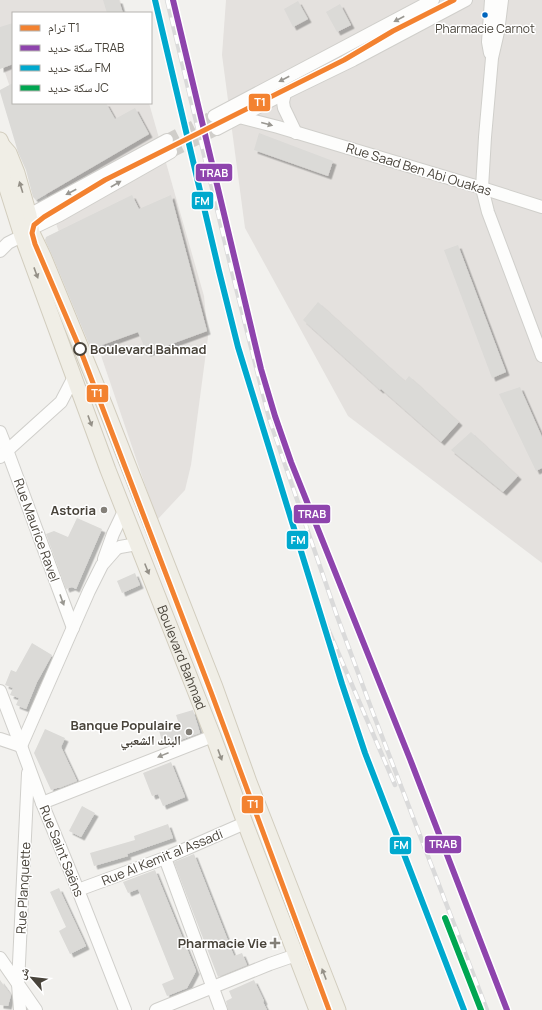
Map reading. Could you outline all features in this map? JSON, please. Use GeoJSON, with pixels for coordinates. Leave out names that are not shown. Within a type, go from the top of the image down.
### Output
{"type":"FeatureCollection","features":[{"type":"Feature","properties":{"kind":"main road","name":"Boulevard Bahmad"},"geometry":{"type":"LineString","coordinates":[[1,142],[9,153],[17,173],[25,226],[82,400],[213,736],[244,823],[317,1010]]}},
{"type":"Feature","properties":{"kind":"main road","name":"Boulevard Bahmad"},"geometry":{"type":"LineString","coordinates":[[25,226],[32,234],[44,258],[105,406],[144,509],[188,617],[249,782],[338,1010]]}},
{"type":"Feature","properties":{"kind":"street"},"geometry":{"type":"LineString","coordinates":[[214,116],[433,0]]}},
{"type":"Feature","properties":{"kind":"street"},"geometry":{"type":"LineString","coordinates":[[217,129],[285,93],[354,60],[466,0]]}},
{"type":"Feature","properties":{"kind":"street"},"geometry":{"type":"LineString","coordinates":[[491,0],[488,42],[492,58]]}},
{"type":"Feature","properties":{"kind":"street"},"geometry":{"type":"LineString","coordinates":[[502,0],[498,32],[492,58],[482,188],[488,212],[542,356]]}},
{"type":"Feature","properties":{"kind":"street"},"geometry":{"type":"LineString","coordinates":[[285,93],[283,102],[284,108],[296,133]]}},
{"type":"Feature","properties":{"kind":"street","name":"Rue Saad Ben Abi Ouakas"},"geometry":{"type":"LineString","coordinates":[[239,117],[542,207]]}},
{"type":"Feature","properties":{"kind":"street"},"geometry":{"type":"LineString","coordinates":[[4,247],[25,226],[167,140]]}},
{"type":"Feature","properties":{"kind":"street"},"geometry":{"type":"LineString","coordinates":[[25,226],[60,215],[172,152]]}},
{"type":"Feature","properties":{"kind":"street"},"geometry":{"type":"LineString","coordinates":[[4,453],[61,402],[74,377]]}},
{"type":"Feature","properties":{"kind":"street"},"geometry":{"type":"LineString","coordinates":[[61,402],[82,400]]}},
{"type":"Feature","properties":{"kind":"street","name":"Rue Maurice Ravel"},"geometry":{"type":"LineString","coordinates":[[0,432],[4,453],[72,628]]}},
{"type":"Feature","properties":{"kind":"street"},"geometry":{"type":"LineString","coordinates":[[0,738],[22,746],[72,628],[102,565],[113,534],[124,511]]}},
{"type":"Feature","properties":{"kind":"street"},"geometry":{"type":"LineString","coordinates":[[102,565],[116,549],[137,544]]}},
{"type":"Feature","properties":{"kind":"street","name":"Rue Saint Saëns"},"geometry":{"type":"LineString","coordinates":[[0,691],[22,746],[42,803],[125,1010]]}},
{"type":"Feature","properties":{"kind":"street"},"geometry":{"type":"LineString","coordinates":[[42,803],[213,736]]}},
{"type":"Feature","properties":{"kind":"street","name":"Rue Planquette"},"geometry":{"type":"LineString","coordinates":[[20,1010],[18,984],[28,766]]}},
{"type":"Feature","properties":{"kind":"street","name":"Rue Al Kemit al Assadi"},"geometry":{"type":"LineString","coordinates":[[78,890],[165,858],[244,823]]}},
{"type":"Feature","properties":{"kind":"street"},"geometry":{"type":"LineString","coordinates":[[165,858],[221,1010]]}},
{"type":"Feature","properties":{"kind":"street"},"geometry":{"type":"LineString","coordinates":[[156,1010],[296,955]]}},
{"type":"Feature","properties":{"kind":"street"},"geometry":{"type":"LineString","coordinates":[[0,958],[36,1010]]}},
{"type":"Feature","properties":{"kind":"shaded area"},"geometry":{"type":"Polygon","coordinates":[[[0,0],[120,0],[124,12],[12,12],[12,93],[0,58],[0,0]]]}},
{"type":"Feature","properties":{"kind":"shaded area"},"geometry":{"type":"Polygon","coordinates":[[[226,0],[542,0],[542,563],[348,416],[245,228],[222,55],[226,0]]]}},
{"type":"Feature","properties":{"kind":"shaded area"},"geometry":{"type":"Polygon","coordinates":[[[15,104],[149,104],[204,296],[208,337],[191,465],[185,490],[157,520],[15,104]]]}},
{"type":"Feature","properties":{"kind":"building"},"geometry":{"type":"Polygon","coordinates":[[[103,0],[119,0],[123,12],[107,12],[103,0]]]}},
{"type":"Feature","properties":{"kind":"building"},"geometry":{"type":"Polygon","coordinates":[[[298,1],[308,19],[293,27],[284,9],[298,1]]]}},
{"type":"Feature","properties":{"kind":"building"},"geometry":{"type":"Polygon","coordinates":[[[340,4],[351,25],[337,32],[326,12],[340,4]]]}},
{"type":"Feature","properties":{"kind":"building"},"geometry":{"type":"Polygon","coordinates":[[[12,23],[12,64],[0,69],[0,27],[12,23]]]}},
{"type":"Feature","properties":{"kind":"building"},"geometry":{"type":"Polygon","coordinates":[[[12,84],[12,104],[107,104],[115,119],[135,108],[149,134],[36,200],[33,197],[26,170],[18,152],[0,90],[12,84]]]}},
{"type":"Feature","properties":{"kind":"building"},"geometry":{"type":"Polygon","coordinates":[[[259,133],[333,161],[328,176],[254,150],[259,133]]]}},
{"type":"Feature","properties":{"kind":"building"},"geometry":{"type":"Polygon","coordinates":[[[132,195],[139,209],[171,195],[207,331],[147,353],[138,332],[91,349],[45,240],[46,237],[132,195]]]}},
{"type":"Feature","properties":{"kind":"building"},"geometry":{"type":"Polygon","coordinates":[[[458,245],[506,372],[492,378],[444,250],[458,245]]]}},
{"type":"Feature","properties":{"kind":"building"},"geometry":{"type":"Polygon","coordinates":[[[318,302],[405,381],[409,376],[459,422],[441,442],[381,389],[380,390],[303,320],[318,302]]]}},
{"type":"Feature","properties":{"kind":"building"},"geometry":{"type":"Polygon","coordinates":[[[520,387],[542,437],[542,468],[536,471],[499,394],[520,387]]]}},
{"type":"Feature","properties":{"kind":"building"},"geometry":{"type":"Polygon","coordinates":[[[471,432],[518,476],[503,492],[451,450],[471,432]]]}},
{"type":"Feature","properties":{"kind":"building"},"geometry":{"type":"Polygon","coordinates":[[[77,518],[102,529],[76,589],[72,587],[66,589],[46,534],[54,531],[68,537],[77,518]]]}},
{"type":"Feature","properties":{"kind":"building"},"geometry":{"type":"Polygon","coordinates":[[[135,573],[140,585],[122,593],[117,581],[135,573]]]}},
{"type":"Feature","properties":{"kind":"building"},"geometry":{"type":"Polygon","coordinates":[[[32,643],[52,655],[37,682],[26,709],[16,705],[19,698],[10,695],[13,688],[5,685],[11,670],[16,672],[32,643]]]}},
{"type":"Feature","properties":{"kind":"building"},"geometry":{"type":"Polygon","coordinates":[[[193,710],[200,733],[164,746],[158,728],[178,721],[176,715],[193,710]]]}},
{"type":"Feature","properties":{"kind":"building"},"geometry":{"type":"Polygon","coordinates":[[[45,729],[65,738],[61,747],[77,781],[51,790],[34,753],[45,729]]]}},
{"type":"Feature","properties":{"kind":"building"},"geometry":{"type":"Polygon","coordinates":[[[171,762],[185,797],[163,806],[158,794],[152,796],[143,773],[171,762]]]}},
{"type":"Feature","properties":{"kind":"building"},"geometry":{"type":"Polygon","coordinates":[[[82,806],[95,813],[81,837],[69,831],[82,806]]]}},
{"type":"Feature","properties":{"kind":"building"},"geometry":{"type":"Polygon","coordinates":[[[168,824],[173,838],[127,854],[128,856],[94,866],[90,853],[135,840],[134,836],[168,824]]]}},
{"type":"Feature","properties":{"kind":"building"},"geometry":{"type":"Polygon","coordinates":[[[194,854],[234,956],[242,953],[247,965],[218,977],[174,862],[194,854]]]}},
{"type":"Feature","properties":{"kind":"building"},"geometry":{"type":"Polygon","coordinates":[[[155,870],[196,971],[187,988],[167,996],[162,984],[174,979],[138,889],[128,893],[123,882],[155,870]]]}},
{"type":"Feature","properties":{"kind":"building"},"geometry":{"type":"Polygon","coordinates":[[[59,888],[86,946],[70,954],[59,931],[66,927],[50,892],[59,888]]]}},
{"type":"Feature","properties":{"kind":"building"},"geometry":{"type":"Polygon","coordinates":[[[0,980],[11,995],[8,1006],[0,1005],[0,980]]]}},
{"type":"Feature","properties":{"kind":"building"},"geometry":{"type":"Polygon","coordinates":[[[254,980],[267,1010],[228,1010],[226,1001],[232,998],[229,991],[254,980]]]}},
{"type":"Feature","properties":{"kind":"tunnel"},"geometry":{"type":"LineString","coordinates":[[167,140],[214,116]]}},
{"type":"Feature","properties":{"kind":"tunnel"},"geometry":{"type":"LineString","coordinates":[[171,152],[217,129]]}},
{"type":"Feature","properties":{"kind":"railway"},"geometry":{"type":"LineString","coordinates":[[167,0],[231,268],[269,418],[337,616],[487,1010]]}},
{"type":"Feature","properties":{"kind":"railway"},"geometry":{"type":"LineString","coordinates":[[319,608],[395,785]]}},
{"type":"Feature","properties":{"kind":"tram line","name":"T1"},"geometry":{"type":"LineString","coordinates":[[329,1010],[211,692],[80,349],[35,244],[32,233],[34,225],[44,217],[105,180],[344,60],[393,31],[454,0]]}},
{"type":"Feature","properties":{"kind":"rail line","name":"FM"},"geometry":{"type":"LineString","coordinates":[[155,0],[238,347],[342,684],[365,753],[464,1010]]}},
{"type":"Feature","properties":{"kind":"rail line","name":"TRAB"},"geometry":{"type":"LineString","coordinates":[[173,0],[261,369],[275,416],[291,462],[410,759],[507,1010]]}},
{"type":"Feature","properties":{"kind":"rail line","name":"JC"},"geometry":{"type":"LineString","coordinates":[[445,918],[481,1010]]}},
{"type":"Feature","properties":{"kind":"place","name":"Pharmacie Carnot"},"geometry":{"type":"Point","coordinates":[485,15]}},
{"type":"Feature","properties":{"kind":"place","name":"Boulevard Bahmad"},"geometry":{"type":"Point","coordinates":[80,349]}},
{"type":"Feature","properties":{"kind":"place","name":"Astoria"},"geometry":{"type":"Point","coordinates":[104,510]}},
{"type":"Feature","properties":{"kind":"place","name":"Banque Populaire البنك الشعبي"},"geometry":{"type":"Point","coordinates":[189,732]}},
{"type":"Feature","properties":{"kind":"place","name":"Pharmacie Vie"},"geometry":{"type":"Point","coordinates":[275,943]}}]}
